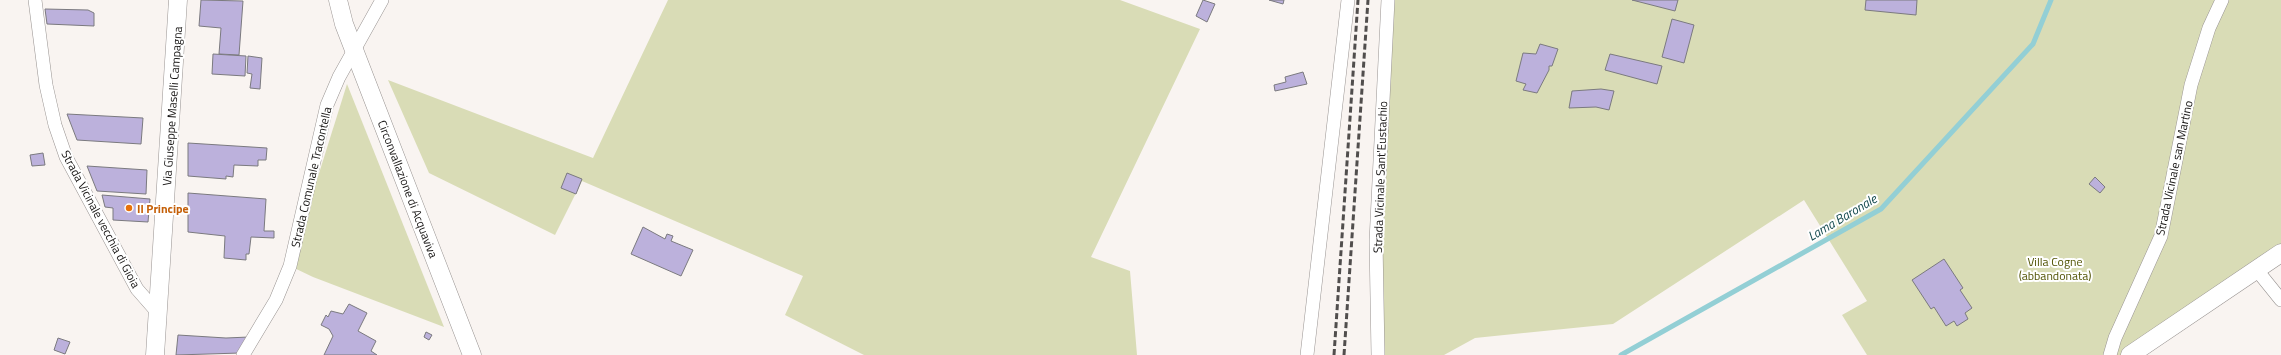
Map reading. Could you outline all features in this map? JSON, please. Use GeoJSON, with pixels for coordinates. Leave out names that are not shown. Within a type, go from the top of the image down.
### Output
{"type":"FeatureCollection","features":[{"type":"Feature","properties":{"kind":"main road","name":"Via Giuseppe Maselli Campagna"},"geometry":{"type":"LineString","coordinates":[[155,355],[178,0]]}},
{"type":"Feature","properties":{"kind":"main road"},"geometry":{"type":"LineString","coordinates":[[330,0],[344,24]]}},
{"type":"Feature","properties":{"kind":"main road"},"geometry":{"type":"LineString","coordinates":[[338,0],[344,24]]}},
{"type":"Feature","properties":{"kind":"main road","name":"Circonvallazione di Acquaviva"},"geometry":{"type":"LineString","coordinates":[[344,24],[472,355]]}},
{"type":"Feature","properties":{"kind":"main road"},"geometry":{"type":"LineString","coordinates":[[2130,355],[2281,253]]}},
{"type":"Feature","properties":{"kind":"street","name":"Strada Vicinale vecchia di Gioia"},"geometry":{"type":"LineString","coordinates":[[35,0],[46,85],[55,125],[66,157],[137,289],[158,313]]}},
{"type":"Feature","properties":{"kind":"street","name":"Strada Comunale Tracontella"},"geometry":{"type":"LineString","coordinates":[[244,355],[276,300],[290,266],[327,105],[338,78],[382,0]]}},
{"type":"Feature","properties":{"kind":"street"},"geometry":{"type":"LineString","coordinates":[[1307,355],[1348,0]]}},
{"type":"Feature","properties":{"kind":"street","name":"Strada Vicinale Sant'Eustachio"},"geometry":{"type":"LineString","coordinates":[[1378,355],[1376,234],[1388,0]]}},
{"type":"Feature","properties":{"kind":"street","name":"Strada Vicinale san Martino"},"geometry":{"type":"LineString","coordinates":[[2110,355],[2115,338],[2161,236],[2191,85],[2209,28],[2222,0]]}},
{"type":"Feature","properties":{"kind":"street"},"geometry":{"type":"LineString","coordinates":[[2256,269],[2281,300]]}},
{"type":"Feature","properties":{"kind":"green space"},"geometry":{"type":"Polygon","coordinates":[[[668,0],[1120,0],[1200,29],[1091,257],[1130,271],[1137,355],[864,355],[785,315],[803,276],[582,181],[555,235],[429,173],[388,80],[593,158],[668,0]]]}},
{"type":"Feature","properties":{"kind":"green space","name":"Villa Cogne (abbandonata)"},"geometry":{"type":"Polygon","coordinates":[[[1392,0],[2281,0],[2281,253],[2130,355],[1867,355],[1842,315],[1867,301],[1804,200],[1613,324],[1475,338],[1444,355],[1385,355],[1380,301],[1392,0]]]}},
{"type":"Feature","properties":{"kind":"green space"},"geometry":{"type":"Polygon","coordinates":[[[347,84],[444,327],[313,277],[290,266],[347,84]]]}},
{"type":"Feature","properties":{"kind":"building"},"geometry":{"type":"Polygon","coordinates":[[[201,0],[243,1],[239,55],[219,54],[221,28],[199,26],[201,0]]]}},
{"type":"Feature","properties":{"kind":"building"},"geometry":{"type":"Polygon","coordinates":[[[1203,0],[1215,4],[1207,22],[1196,16],[1203,0]]]}},
{"type":"Feature","properties":{"kind":"building"},"geometry":{"type":"Polygon","coordinates":[[[1269,0],[1284,0],[1283,4],[1269,0]]]}},
{"type":"Feature","properties":{"kind":"building"},"geometry":{"type":"Polygon","coordinates":[[[1632,0],[1678,0],[1675,11],[1632,0]]]}},
{"type":"Feature","properties":{"kind":"building"},"geometry":{"type":"Polygon","coordinates":[[[1866,0],[1917,0],[1916,15],[1865,10],[1866,0]]]}},
{"type":"Feature","properties":{"kind":"building"},"geometry":{"type":"Polygon","coordinates":[[[45,9],[88,10],[94,13],[94,26],[47,24],[45,9]]]}},
{"type":"Feature","properties":{"kind":"building"},"geometry":{"type":"Polygon","coordinates":[[[1672,19],[1694,25],[1684,63],[1662,57],[1672,19]]]}},
{"type":"Feature","properties":{"kind":"building"},"geometry":{"type":"Polygon","coordinates":[[[1540,44],[1558,49],[1552,66],[1549,66],[1549,70],[1537,93],[1523,90],[1526,84],[1516,81],[1523,53],[1536,54],[1540,44]]]}},
{"type":"Feature","properties":{"kind":"building"},"geometry":{"type":"Polygon","coordinates":[[[213,54],[246,56],[245,76],[212,74],[213,54]]]}},
{"type":"Feature","properties":{"kind":"building"},"geometry":{"type":"Polygon","coordinates":[[[1610,54],[1662,66],[1657,84],[1605,70],[1610,54]]]}},
{"type":"Feature","properties":{"kind":"building"},"geometry":{"type":"Polygon","coordinates":[[[248,56],[262,58],[260,89],[250,88],[252,74],[247,73],[248,56]]]}},
{"type":"Feature","properties":{"kind":"building"},"geometry":{"type":"Polygon","coordinates":[[[1303,72],[1307,84],[1275,91],[1274,85],[1286,82],[1285,77],[1303,72]]]}},
{"type":"Feature","properties":{"kind":"building"},"geometry":{"type":"Polygon","coordinates":[[[1601,89],[1614,91],[1609,110],[1596,107],[1569,108],[1572,91],[1601,89]]]}},
{"type":"Feature","properties":{"kind":"building"},"geometry":{"type":"Polygon","coordinates":[[[67,114],[143,118],[141,144],[77,140],[67,114]]]}},
{"type":"Feature","properties":{"kind":"building"},"geometry":{"type":"Polygon","coordinates":[[[188,143],[267,148],[266,160],[258,160],[258,166],[234,165],[233,177],[226,176],[226,179],[188,176],[188,143]]]}},
{"type":"Feature","properties":{"kind":"building"},"geometry":{"type":"Polygon","coordinates":[[[43,153],[45,165],[32,166],[30,155],[43,153]]]}},
{"type":"Feature","properties":{"kind":"building"},"geometry":{"type":"Polygon","coordinates":[[[87,166],[147,170],[146,194],[97,191],[87,166]]]}},
{"type":"Feature","properties":{"kind":"building"},"geometry":{"type":"Polygon","coordinates":[[[567,173],[582,179],[576,194],[561,188],[567,173]]]}},
{"type":"Feature","properties":{"kind":"building"},"geometry":{"type":"Polygon","coordinates":[[[2095,177],[2105,187],[2100,193],[2089,184],[2095,177]]]}},
{"type":"Feature","properties":{"kind":"building"},"geometry":{"type":"Polygon","coordinates":[[[188,193],[266,199],[264,231],[274,231],[274,238],[251,237],[249,254],[246,254],[246,260],[224,258],[225,236],[188,232],[188,193]]]}},
{"type":"Feature","properties":{"kind":"building"},"geometry":{"type":"Polygon","coordinates":[[[102,195],[150,199],[148,222],[113,220],[113,208],[105,207],[102,195]]]}},
{"type":"Feature","properties":{"kind":"building"},"geometry":{"type":"Polygon","coordinates":[[[643,227],[665,239],[667,234],[673,236],[671,241],[693,250],[681,276],[631,254],[643,227]]]}},
{"type":"Feature","properties":{"kind":"building"},"geometry":{"type":"Polygon","coordinates":[[[1944,259],[1963,288],[1960,290],[1972,308],[1965,313],[1968,319],[1957,326],[1954,321],[1946,326],[1934,307],[1931,309],[1912,280],[1944,259]]]}},
{"type":"Feature","properties":{"kind":"building"},"geometry":{"type":"Polygon","coordinates":[[[349,304],[367,313],[358,331],[376,341],[371,351],[377,355],[324,355],[333,336],[329,329],[321,325],[326,315],[328,317],[331,311],[343,314],[349,304]]]}},
{"type":"Feature","properties":{"kind":"building"},"geometry":{"type":"Polygon","coordinates":[[[426,332],[432,335],[429,340],[424,337],[426,332]]]}},
{"type":"Feature","properties":{"kind":"building"},"geometry":{"type":"Polygon","coordinates":[[[178,335],[226,338],[249,337],[240,353],[176,355],[178,335]]]}},
{"type":"Feature","properties":{"kind":"building"},"geometry":{"type":"Polygon","coordinates":[[[58,338],[70,342],[65,354],[54,350],[58,338]]]}},
{"type":"Feature","properties":{"kind":"waterway","name":"Lama Baronale"},"geometry":{"type":"LineString","coordinates":[[1621,355],[1881,209],[2033,44],[2051,0]]}},
{"type":"Feature","properties":{"kind":"railway"},"geometry":{"type":"LineString","coordinates":[[1334,355],[1358,0]]}},
{"type":"Feature","properties":{"kind":"railway"},"geometry":{"type":"LineString","coordinates":[[1344,355],[1368,0]]}},
{"type":"Feature","properties":{"kind":"place","name":"Il Principe"},"geometry":{"type":"Point","coordinates":[129,208]}}]}
